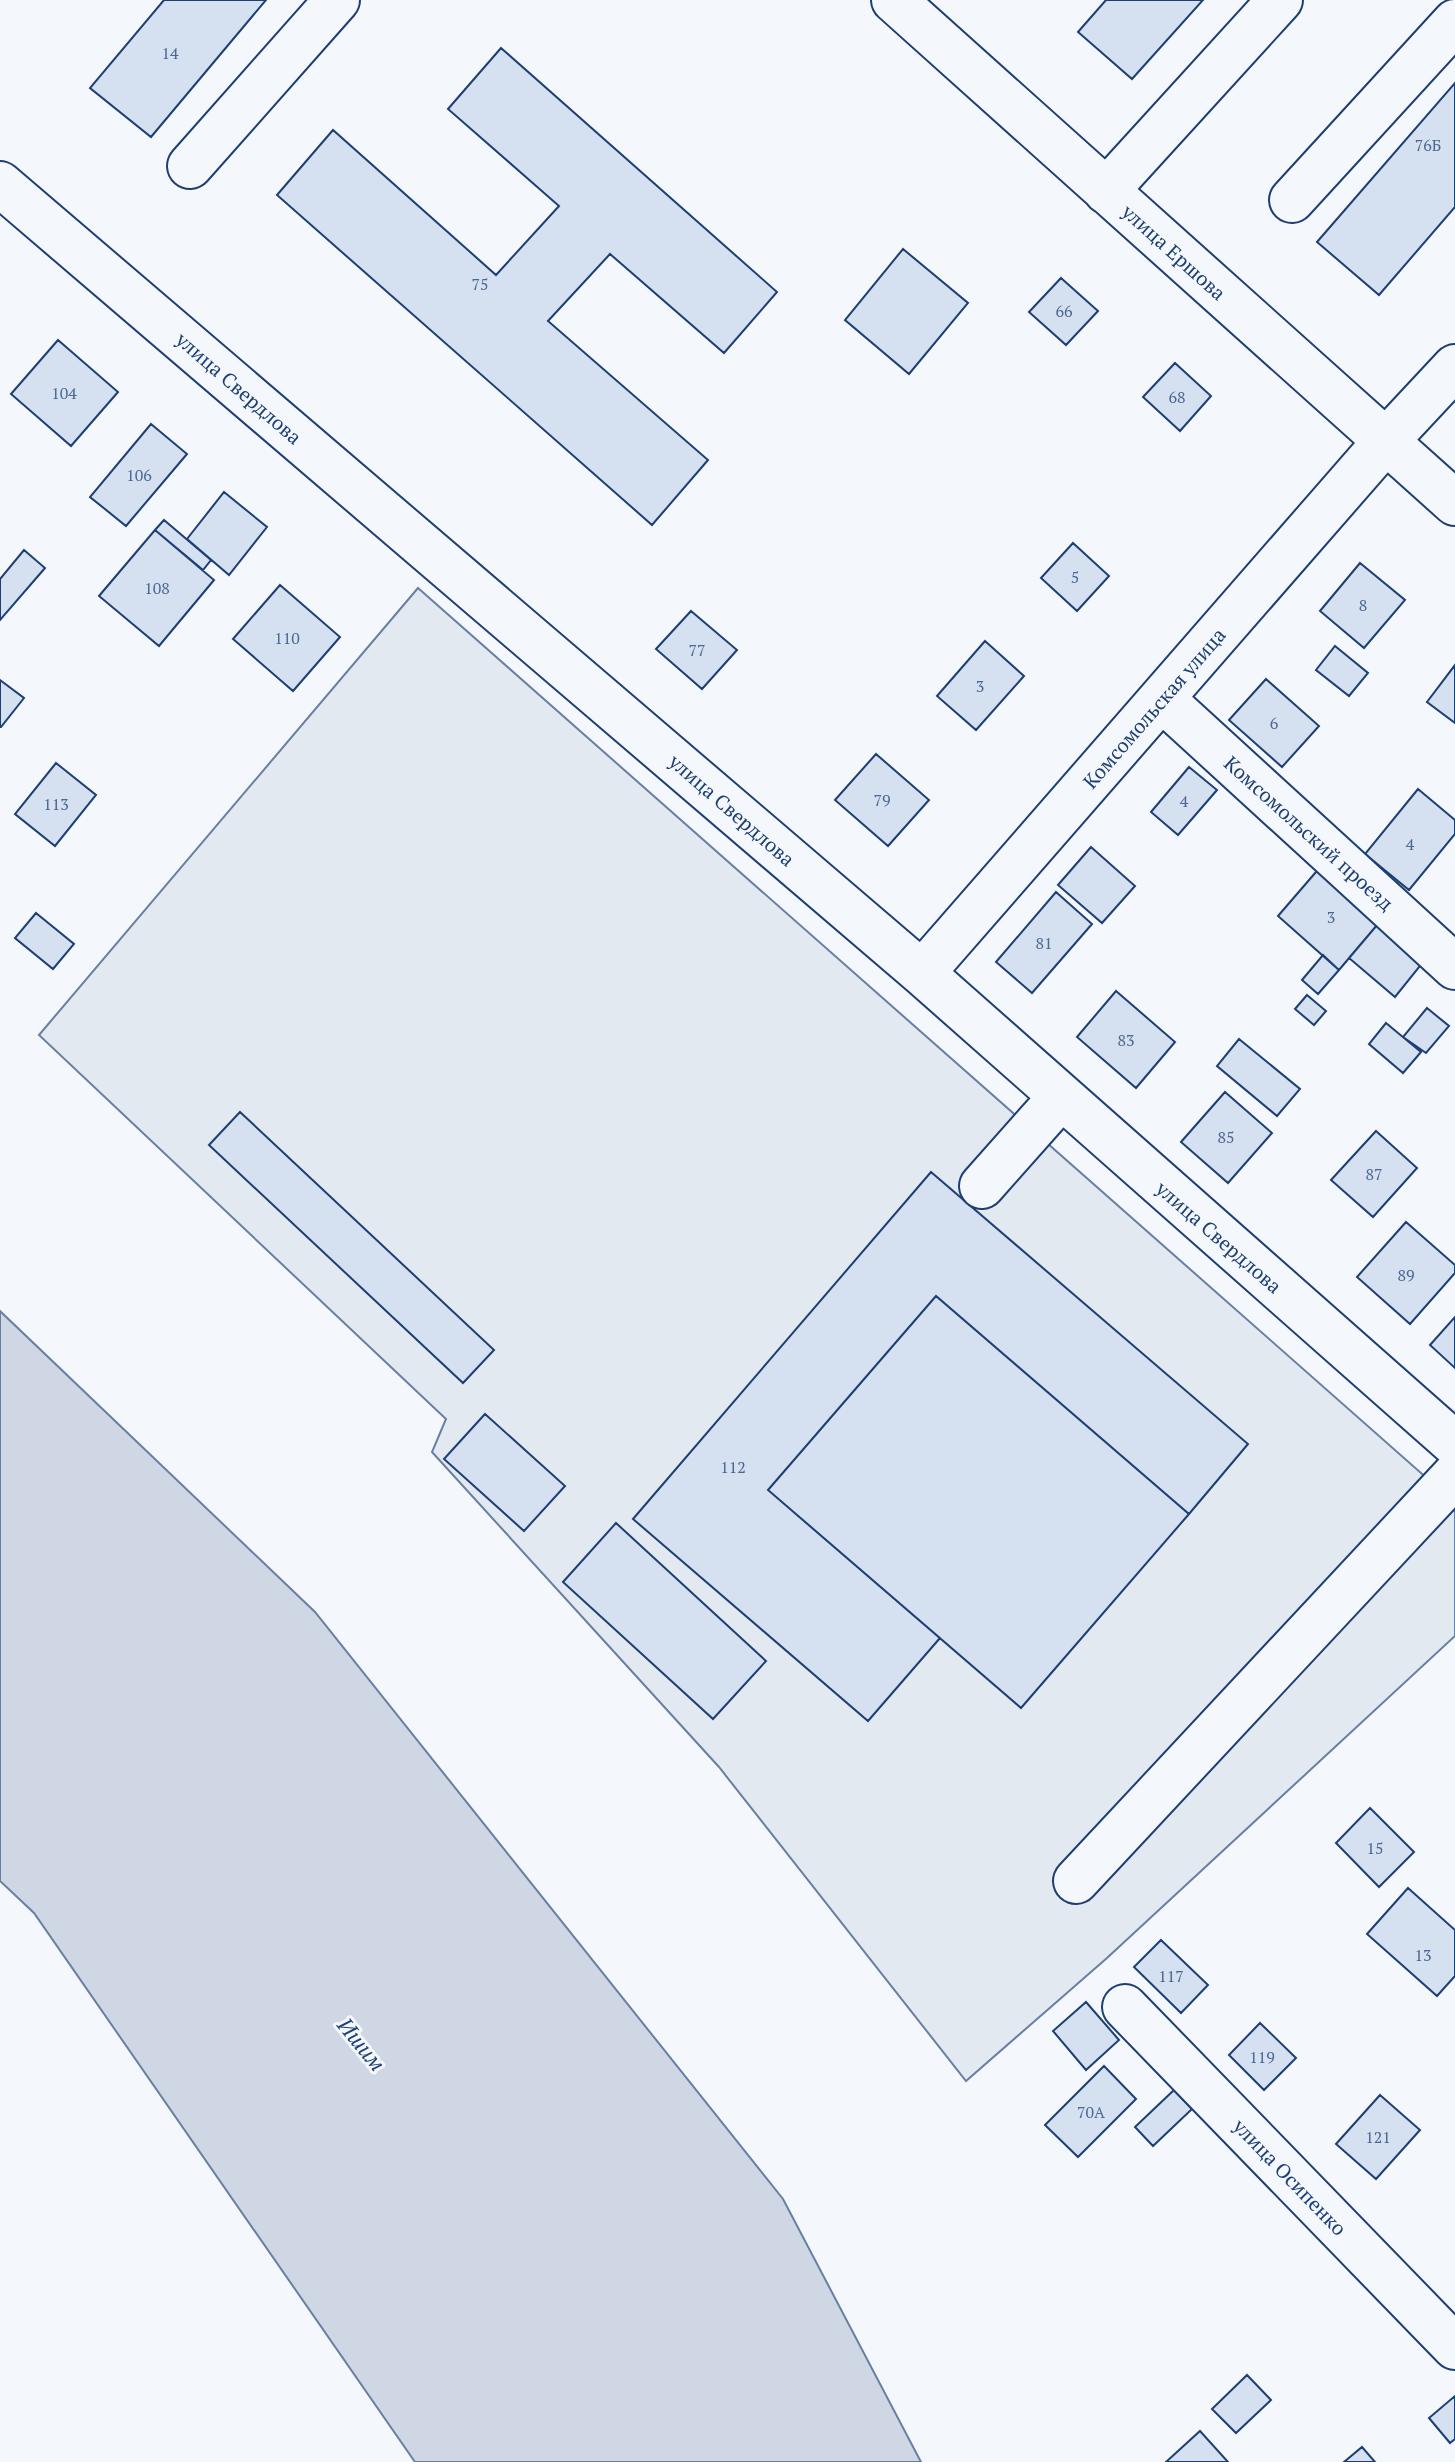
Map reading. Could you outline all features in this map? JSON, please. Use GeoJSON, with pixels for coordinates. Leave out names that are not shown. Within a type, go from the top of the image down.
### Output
{"type":"FeatureCollection","features":[{"type":"Feature","properties":{"kind":"street"},"geometry":{"type":"LineString","coordinates":[[190,166],[337,0]]}},
{"type":"Feature","properties":{"kind":"street"},"geometry":{"type":"LineString","coordinates":[[1106,191],[1280,0]]}},
{"type":"Feature","properties":{"kind":"street","name":"улица Ершова"},"geometry":{"type":"LineString","coordinates":[[920,9],[1106,191],[1455,503]]}},
{"type":"Feature","properties":{"kind":"street"},"geometry":{"type":"LineString","coordinates":[[1292,200],[1455,22]]}},
{"type":"Feature","properties":{"kind":"street","name":"улица Свердлова"},"geometry":{"type":"LineString","coordinates":[[0,184],[922,973],[1455,1444]]}},
{"type":"Feature","properties":{"kind":"street","name":"Комсомольская улица"},"geometry":{"type":"LineString","coordinates":[[922,973],[1385,442],[1455,367]]}},
{"type":"Feature","properties":{"kind":"street","name":"Комсомольский проезд"},"geometry":{"type":"LineString","coordinates":[[1162,699],[1455,967]]}},
{"type":"Feature","properties":{"kind":"street"},"geometry":{"type":"LineString","coordinates":[[982,1186],[1061,1097]]}},
{"type":"Feature","properties":{"kind":"street"},"geometry":{"type":"LineString","coordinates":[[1076,1881],[1455,1475]]}},
{"type":"Feature","properties":{"kind":"street","name":"улица Осипенко"},"geometry":{"type":"LineString","coordinates":[[1125,2007],[1455,2347]]}},
{"type":"Feature","properties":{"kind":"shaded area"},"geometry":{"type":"Polygon","coordinates":[[[418,588],[1455,1503],[1455,1636],[1107,1958],[966,2081],[719,1767],[432,1452],[446,1419],[39,1035],[418,588]]]}},
{"type":"Feature","properties":{"kind":"water","name":"Ишим"},"geometry":{"type":"Polygon","coordinates":[[[0,1311],[315,1612],[783,2199],[921,2462],[415,2462],[34,1913],[0,1881],[0,1311]]]}},
{"type":"Feature","properties":{"kind":"building"},"geometry":{"type":"Polygon","coordinates":[[[164,0],[266,0],[151,137],[90,88],[164,0]]]}},
{"type":"Feature","properties":{"kind":"building"},"geometry":{"type":"Polygon","coordinates":[[[1106,0],[1203,0],[1132,79],[1078,32],[1106,0]]]}},
{"type":"Feature","properties":{"kind":"building"},"geometry":{"type":"Polygon","coordinates":[[[501,48],[777,292],[724,353],[610,254],[548,321],[708,460],[652,525],[277,195],[333,130],[496,275],[559,206],[448,109],[501,48]]]}},
{"type":"Feature","properties":{"kind":"building"},"geometry":{"type":"Polygon","coordinates":[[[1455,83],[1455,207],[1379,295],[1317,242],[1455,83]]]}},
{"type":"Feature","properties":{"kind":"building"},"geometry":{"type":"Polygon","coordinates":[[[903,249],[968,303],[909,374],[845,320],[903,249]]]}},
{"type":"Feature","properties":{"kind":"building"},"geometry":{"type":"Polygon","coordinates":[[[1061,278],[1098,311],[1066,345],[1029,312],[1061,278]]]}},
{"type":"Feature","properties":{"kind":"building"},"geometry":{"type":"Polygon","coordinates":[[[58,340],[118,392],[71,446],[11,394],[58,340]]]}},
{"type":"Feature","properties":{"kind":"building"},"geometry":{"type":"Polygon","coordinates":[[[1175,363],[1211,396],[1180,431],[1143,397],[1175,363]]]}},
{"type":"Feature","properties":{"kind":"building"},"geometry":{"type":"Polygon","coordinates":[[[151,424],[187,454],[126,526],[90,497],[151,424]]]}},
{"type":"Feature","properties":{"kind":"building"},"geometry":{"type":"Polygon","coordinates":[[[224,492],[267,527],[229,575],[187,539],[224,492]]]}},
{"type":"Feature","properties":{"kind":"building"},"geometry":{"type":"Polygon","coordinates":[[[164,520],[211,560],[203,570],[155,530],[164,520]]]}},
{"type":"Feature","properties":{"kind":"building"},"geometry":{"type":"Polygon","coordinates":[[[155,530],[214,580],[159,646],[99,596],[155,530]]]}},
{"type":"Feature","properties":{"kind":"building"},"geometry":{"type":"Polygon","coordinates":[[[1073,543],[1109,576],[1077,611],[1041,578],[1073,543]]]}},
{"type":"Feature","properties":{"kind":"building"},"geometry":{"type":"Polygon","coordinates":[[[24,550],[45,568],[0,620],[0,579],[24,550]]]}},
{"type":"Feature","properties":{"kind":"building"},"geometry":{"type":"Polygon","coordinates":[[[1360,563],[1405,600],[1364,648],[1320,611],[1360,563]]]}},
{"type":"Feature","properties":{"kind":"building"},"geometry":{"type":"Polygon","coordinates":[[[280,585],[340,637],[293,691],[233,639],[280,585]]]}},
{"type":"Feature","properties":{"kind":"building"},"geometry":{"type":"Polygon","coordinates":[[[691,611],[737,650],[702,689],[656,649],[691,611]]]}},
{"type":"Feature","properties":{"kind":"building"},"geometry":{"type":"Polygon","coordinates":[[[985,641],[1024,676],[976,730],[937,696],[985,641]]]}},
{"type":"Feature","properties":{"kind":"building"},"geometry":{"type":"Polygon","coordinates":[[[1335,646],[1368,673],[1349,696],[1316,670],[1335,646]]]}},
{"type":"Feature","properties":{"kind":"building"},"geometry":{"type":"Polygon","coordinates":[[[1455,665],[1455,723],[1427,702],[1455,665]]]}},
{"type":"Feature","properties":{"kind":"building"},"geometry":{"type":"Polygon","coordinates":[[[1266,679],[1319,726],[1282,767],[1229,720],[1266,679]]]}},
{"type":"Feature","properties":{"kind":"building"},"geometry":{"type":"Polygon","coordinates":[[[0,680],[24,698],[1,727],[0,727],[0,680]]]}},
{"type":"Feature","properties":{"kind":"building"},"geometry":{"type":"Polygon","coordinates":[[[876,754],[929,800],[888,846],[835,800],[876,754]]]}},
{"type":"Feature","properties":{"kind":"building"},"geometry":{"type":"Polygon","coordinates":[[[56,763],[96,795],[55,846],[15,814],[56,763]]]}},
{"type":"Feature","properties":{"kind":"building"},"geometry":{"type":"Polygon","coordinates":[[[1189,767],[1217,790],[1178,835],[1151,812],[1189,767]]]}},
{"type":"Feature","properties":{"kind":"building"},"geometry":{"type":"Polygon","coordinates":[[[1418,789],[1455,820],[1455,834],[1409,890],[1365,854],[1418,789]]]}},
{"type":"Feature","properties":{"kind":"building"},"geometry":{"type":"Polygon","coordinates":[[[1091,847],[1135,886],[1102,923],[1058,885],[1091,847]]]}},
{"type":"Feature","properties":{"kind":"building"},"geometry":{"type":"Polygon","coordinates":[[[1322,865],[1383,918],[1339,970],[1278,916],[1322,865]]]}},
{"type":"Feature","properties":{"kind":"building"},"geometry":{"type":"Polygon","coordinates":[[[1056,892],[1092,924],[1032,993],[996,962],[1056,892]]]}},
{"type":"Feature","properties":{"kind":"building"},"geometry":{"type":"Polygon","coordinates":[[[36,913],[74,944],[53,969],[15,938],[36,913]]]}},
{"type":"Feature","properties":{"kind":"building"},"geometry":{"type":"Polygon","coordinates":[[[1383,918],[1428,956],[1395,997],[1349,958],[1383,918]]]}},
{"type":"Feature","properties":{"kind":"building"},"geometry":{"type":"Polygon","coordinates":[[[1323,955],[1339,970],[1318,994],[1302,980],[1323,955]]]}},
{"type":"Feature","properties":{"kind":"building"},"geometry":{"type":"Polygon","coordinates":[[[1116,991],[1175,1042],[1136,1088],[1077,1037],[1116,991]]]}},
{"type":"Feature","properties":{"kind":"building"},"geometry":{"type":"Polygon","coordinates":[[[1307,995],[1326,1011],[1314,1025],[1295,1009],[1307,995]]]}},
{"type":"Feature","properties":{"kind":"building"},"geometry":{"type":"Polygon","coordinates":[[[1427,1008],[1449,1026],[1426,1053],[1403,1037],[1427,1008]]]}},
{"type":"Feature","properties":{"kind":"building"},"geometry":{"type":"Polygon","coordinates":[[[1386,1023],[1421,1052],[1403,1073],[1369,1044],[1386,1023]]]}},
{"type":"Feature","properties":{"kind":"building"},"geometry":{"type":"Polygon","coordinates":[[[1239,1039],[1300,1089],[1277,1116],[1217,1066],[1239,1039]]]}},
{"type":"Feature","properties":{"kind":"building"},"geometry":{"type":"Polygon","coordinates":[[[1225,1092],[1272,1133],[1228,1183],[1181,1142],[1225,1092]]]}},
{"type":"Feature","properties":{"kind":"building"},"geometry":{"type":"Polygon","coordinates":[[[240,1112],[494,1350],[463,1383],[209,1145],[240,1112]]]}},
{"type":"Feature","properties":{"kind":"building"},"geometry":{"type":"Polygon","coordinates":[[[1376,1131],[1417,1168],[1373,1217],[1331,1180],[1376,1131]]]}},
{"type":"Feature","properties":{"kind":"building"},"geometry":{"type":"Polygon","coordinates":[[[931,1172],[1248,1444],[1189,1514],[936,1296],[768,1490],[940,1638],[868,1721],[633,1519],[931,1172]]]}},
{"type":"Feature","properties":{"kind":"building"},"geometry":{"type":"Polygon","coordinates":[[[1406,1222],[1455,1265],[1455,1273],[1410,1324],[1357,1277],[1406,1222]]]}},
{"type":"Feature","properties":{"kind":"building"},"geometry":{"type":"Polygon","coordinates":[[[936,1296],[1189,1514],[1021,1708],[768,1490],[936,1296]]]}},
{"type":"Feature","properties":{"kind":"building"},"geometry":{"type":"Polygon","coordinates":[[[1455,1317],[1455,1368],[1430,1345],[1455,1317]]]}},
{"type":"Feature","properties":{"kind":"building"},"geometry":{"type":"Polygon","coordinates":[[[485,1414],[565,1486],[524,1531],[444,1459],[485,1414]]]}},
{"type":"Feature","properties":{"kind":"building"},"geometry":{"type":"Polygon","coordinates":[[[616,1523],[766,1661],[713,1719],[563,1582],[616,1523]]]}},
{"type":"Feature","properties":{"kind":"building"},"geometry":{"type":"Polygon","coordinates":[[[1370,1808],[1414,1852],[1379,1887],[1336,1843],[1370,1808]]]}},
{"type":"Feature","properties":{"kind":"building"},"geometry":{"type":"Polygon","coordinates":[[[1408,1888],[1455,1930],[1455,1976],[1437,1996],[1367,1934],[1408,1888]]]}},
{"type":"Feature","properties":{"kind":"building"},"geometry":{"type":"Polygon","coordinates":[[[1161,1940],[1208,1985],[1181,2013],[1134,1967],[1161,1940]]]}},
{"type":"Feature","properties":{"kind":"building"},"geometry":{"type":"Polygon","coordinates":[[[1086,2002],[1119,2040],[1086,2070],[1053,2031],[1086,2002]]]}},
{"type":"Feature","properties":{"kind":"building"},"geometry":{"type":"Polygon","coordinates":[[[1260,2023],[1296,2058],[1264,2090],[1229,2055],[1260,2023]]]}},
{"type":"Feature","properties":{"kind":"building"},"geometry":{"type":"Polygon","coordinates":[[[1104,2066],[1136,2099],[1078,2157],[1045,2125],[1104,2066]]]}},
{"type":"Feature","properties":{"kind":"building"},"geometry":{"type":"Polygon","coordinates":[[[1174,2090],[1192,2109],[1153,2146],[1135,2127],[1174,2090]]]}},
{"type":"Feature","properties":{"kind":"building"},"geometry":{"type":"Polygon","coordinates":[[[1380,2095],[1420,2130],[1376,2179],[1336,2144],[1380,2095]]]}},
{"type":"Feature","properties":{"kind":"building"},"geometry":{"type":"Polygon","coordinates":[[[1247,2375],[1271,2400],[1236,2433],[1212,2409],[1247,2375]]]}},
{"type":"Feature","properties":{"kind":"building"},"geometry":{"type":"Polygon","coordinates":[[[1455,2396],[1455,2439],[1450,2443],[1429,2418],[1455,2396]]]}},
{"type":"Feature","properties":{"kind":"building"},"geometry":{"type":"Polygon","coordinates":[[[1200,2431],[1228,2462],[1166,2462],[1200,2431]]]}},
{"type":"Feature","properties":{"kind":"building"},"geometry":{"type":"Polygon","coordinates":[[[1362,2447],[1375,2462],[1344,2462],[1362,2447]]]}}]}
